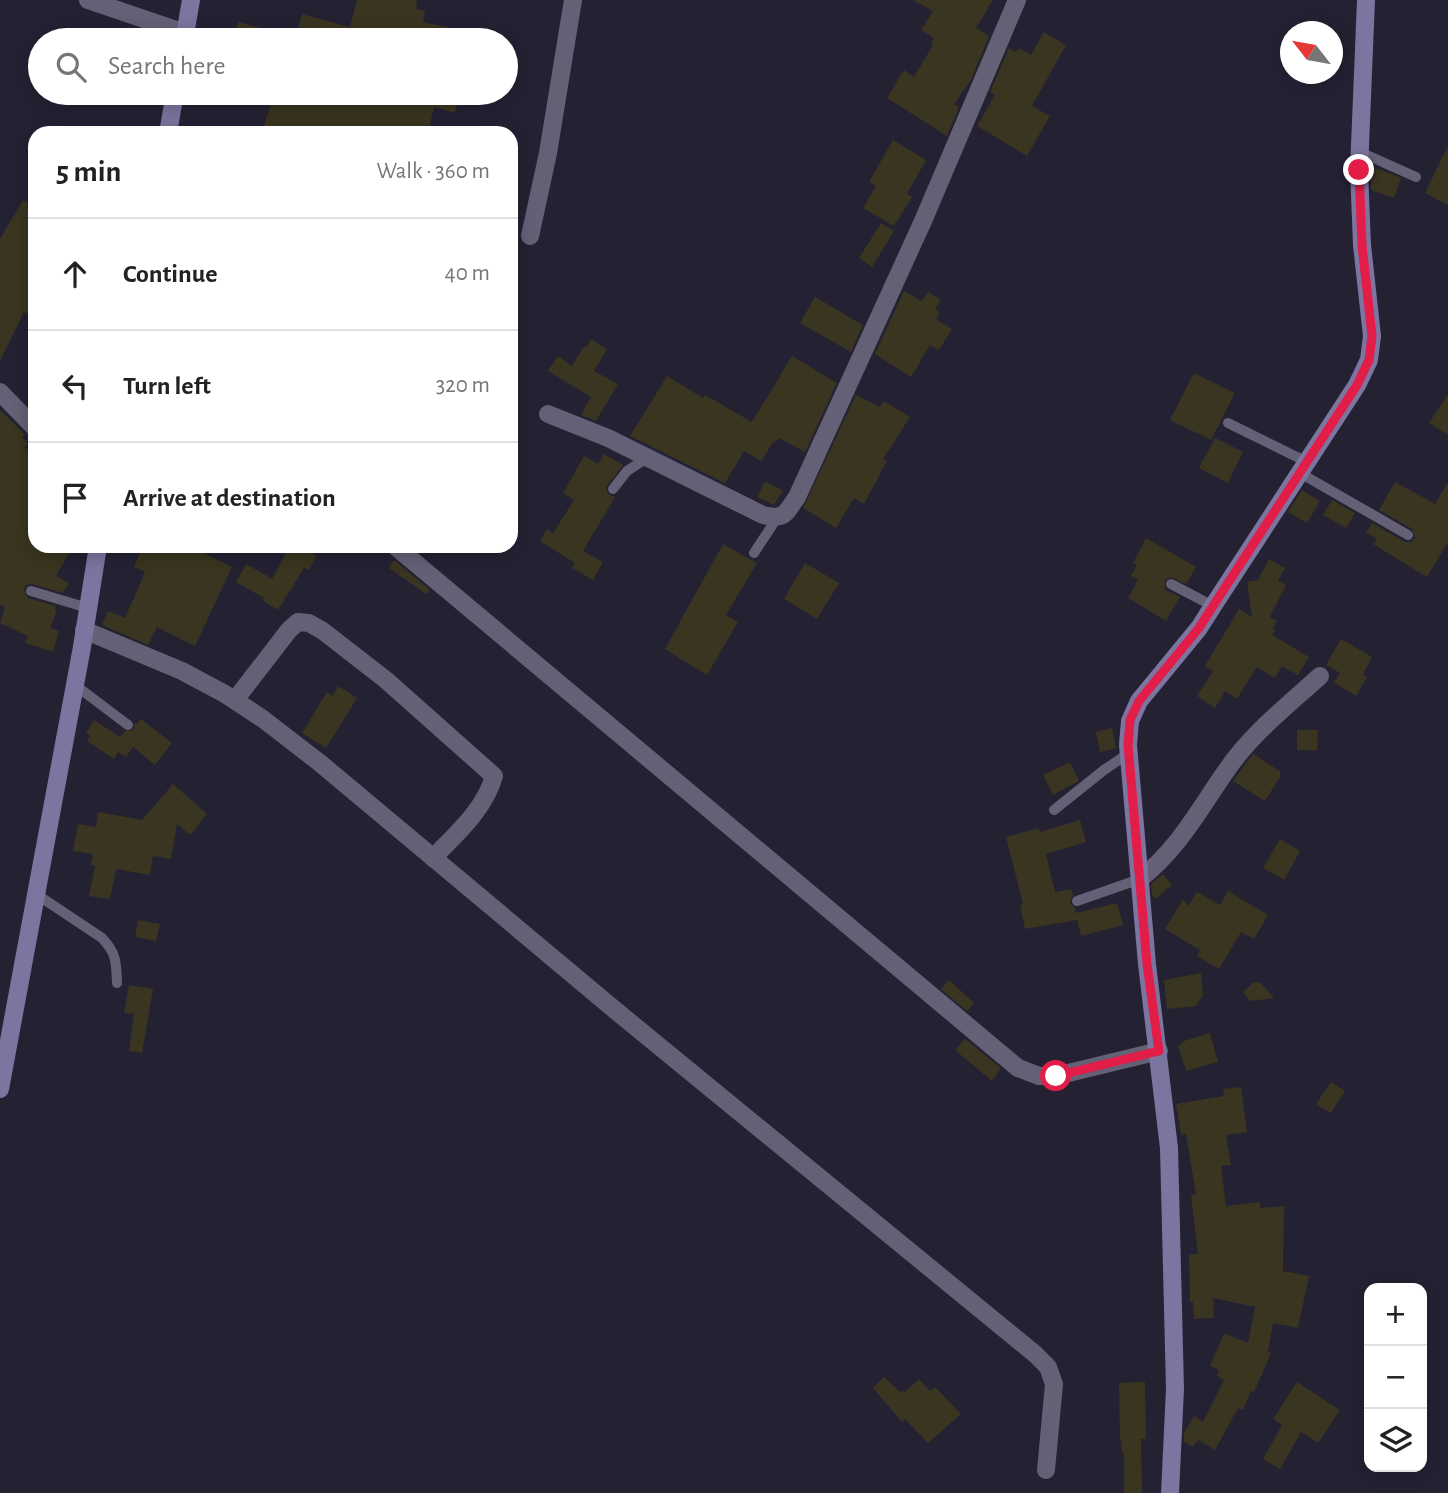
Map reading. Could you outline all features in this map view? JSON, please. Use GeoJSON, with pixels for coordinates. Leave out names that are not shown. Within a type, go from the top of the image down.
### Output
{"type":"FeatureCollection","features":[{"type":"Feature","properties":{"kind":"street"},"geometry":{"type":"LineString","coordinates":[[88,0],[161,28]]}},
{"type":"Feature","properties":{"kind":"street"},"geometry":{"type":"LineString","coordinates":[[186,28],[191,0]]}},
{"type":"Feature","properties":{"kind":"street"},"geometry":{"type":"LineString","coordinates":[[530,236],[548,153],[573,0]]}},
{"type":"Feature","properties":{"kind":"street"},"geometry":{"type":"LineString","coordinates":[[548,414],[608,438],[763,516],[784,516],[797,497],[923,221],[1017,0]]}},
{"type":"Feature","properties":{"kind":"street"},"geometry":{"type":"LineString","coordinates":[[1170,1493],[1175,1389],[1169,1148],[1147,964],[1129,753],[1130,720],[1139,701],[1199,628],[1357,385],[1369,360],[1372,336],[1362,245],[1360,152],[1366,0]]}},
{"type":"Feature","properties":{"kind":"street"},"geometry":{"type":"LineString","coordinates":[[169,126],[173,105]]}},
{"type":"Feature","properties":{"kind":"street"},"geometry":{"type":"LineString","coordinates":[[0,394],[28,421]]}},
{"type":"Feature","properties":{"kind":"street"},"geometry":{"type":"LineString","coordinates":[[1,1077],[97,553]]}},
{"type":"Feature","properties":{"kind":"street"},"geometry":{"type":"LineString","coordinates":[[403,553],[1018,1068],[1039,1076],[1056,1076],[1159,1051]]}},
{"type":"Feature","properties":{"kind":"street"},"geometry":{"type":"LineString","coordinates":[[235,700],[298,622],[309,623],[323,631],[386,680],[494,776],[490,790],[468,822],[433,858]]}},
{"type":"Feature","properties":{"kind":"street"},"geometry":{"type":"LineString","coordinates":[[84,630],[182,671],[235,700],[320,763],[1048,1367],[1055,1384],[1045,1470]]}},
{"type":"Feature","properties":{"kind":"street"},"geometry":{"type":"LineString","coordinates":[[1140,879],[1163,862],[1206,803],[1226,770],[1259,730],[1320,676]]}},
{"type":"Feature","properties":{"kind":"lane"},"geometry":{"type":"LineString","coordinates":[[1360,152],[1416,177]]}},
{"type":"Feature","properties":{"kind":"lane"},"geometry":{"type":"LineString","coordinates":[[1228,423],[1408,535]]}},
{"type":"Feature","properties":{"kind":"lane"},"geometry":{"type":"LineString","coordinates":[[613,489],[627,471],[648,458]]}},
{"type":"Feature","properties":{"kind":"lane"},"geometry":{"type":"LineString","coordinates":[[754,553],[777,518]]}},
{"type":"Feature","properties":{"kind":"lane"},"geometry":{"type":"LineString","coordinates":[[1171,584],[1213,606]]}},
{"type":"Feature","properties":{"kind":"lane"},"geometry":{"type":"LineString","coordinates":[[32,592],[88,608]]}},
{"type":"Feature","properties":{"kind":"lane"},"geometry":{"type":"LineString","coordinates":[[74,684],[128,725]]}},
{"type":"Feature","properties":{"kind":"lane"},"geometry":{"type":"LineString","coordinates":[[1054,810],[1129,753]]}},
{"type":"Feature","properties":{"kind":"lane"},"geometry":{"type":"LineString","coordinates":[[1077,901],[1140,879]]}},
{"type":"Feature","properties":{"kind":"lane"},"geometry":{"type":"LineString","coordinates":[[36,894],[103,938],[116,958],[117,983]]}},
{"type":"Feature","properties":{"kind":"building"},"geometry":{"type":"Polygon","coordinates":[[[357,0],[417,0],[416,9],[425,11],[423,22],[452,28],[298,28],[302,14],[350,27],[357,0]]]}},
{"type":"Feature","properties":{"kind":"building"},"geometry":{"type":"Polygon","coordinates":[[[913,0],[993,0],[976,28],[989,36],[971,80],[954,104],[959,107],[947,136],[887,98],[904,70],[914,77],[933,45],[931,44],[934,38],[921,30],[933,11],[913,0]]]}},
{"type":"Feature","properties":{"kind":"building"},"geometry":{"type":"Polygon","coordinates":[[[238,22],[262,28],[236,28],[238,22]]]}},
{"type":"Feature","properties":{"kind":"building"},"geometry":{"type":"Polygon","coordinates":[[[1044,32],[1066,45],[1032,106],[1050,116],[1027,156],[977,126],[995,95],[990,92],[1009,48],[1016,52],[1019,48],[1031,55],[1044,32]]]}},
{"type":"Feature","properties":{"kind":"building"},"geometry":{"type":"Polygon","coordinates":[[[270,105],[457,105],[455,113],[434,107],[430,126],[264,126],[270,105]]]}},
{"type":"Feature","properties":{"kind":"building"},"geometry":{"type":"Polygon","coordinates":[[[893,140],[926,160],[907,194],[912,197],[894,226],[863,208],[876,186],[869,182],[893,140]]]}},
{"type":"Feature","properties":{"kind":"building"},"geometry":{"type":"Polygon","coordinates":[[[1448,146],[1448,205],[1425,193],[1448,146]]]}},
{"type":"Feature","properties":{"kind":"building"},"geometry":{"type":"Polygon","coordinates":[[[1373,167],[1401,178],[1394,198],[1371,190],[1373,167]]]}},
{"type":"Feature","properties":{"kind":"building"},"geometry":{"type":"Polygon","coordinates":[[[23,200],[28,203],[28,314],[24,312],[0,361],[0,239],[23,200]]]}},
{"type":"Feature","properties":{"kind":"building"},"geometry":{"type":"Polygon","coordinates":[[[881,223],[894,231],[872,267],[859,258],[881,223]]]}},
{"type":"Feature","properties":{"kind":"building"},"geometry":{"type":"Polygon","coordinates":[[[904,291],[922,301],[928,292],[941,300],[935,309],[940,312],[936,319],[952,329],[939,350],[930,345],[911,377],[875,354],[904,291]]]}},
{"type":"Feature","properties":{"kind":"building"},"geometry":{"type":"Polygon","coordinates":[[[815,297],[863,325],[851,352],[800,323],[815,297]]]}},
{"type":"Feature","properties":{"kind":"building"},"geometry":{"type":"Polygon","coordinates":[[[591,339],[607,349],[594,371],[618,384],[596,421],[581,415],[591,397],[548,371],[558,356],[572,366],[591,339]]]}},
{"type":"Feature","properties":{"kind":"building"},"geometry":{"type":"Polygon","coordinates":[[[792,356],[837,383],[805,452],[779,438],[761,461],[744,451],[725,483],[630,436],[667,376],[703,398],[705,395],[752,422],[792,356]]]}},
{"type":"Feature","properties":{"kind":"building"},"geometry":{"type":"Polygon","coordinates":[[[1194,373],[1235,393],[1211,440],[1170,420],[1194,373]]]}},
{"type":"Feature","properties":{"kind":"building"},"geometry":{"type":"Polygon","coordinates":[[[1448,394],[1448,435],[1429,423],[1448,394]]]}},
{"type":"Feature","properties":{"kind":"building"},"geometry":{"type":"Polygon","coordinates":[[[856,395],[880,407],[883,401],[910,417],[883,459],[887,461],[864,504],[854,498],[836,528],[803,508],[856,395]]]}},
{"type":"Feature","properties":{"kind":"building"},"geometry":{"type":"Polygon","coordinates":[[[0,410],[25,434],[22,438],[28,442],[25,448],[28,450],[28,553],[69,553],[56,576],[69,583],[63,593],[32,584],[26,585],[24,590],[28,598],[56,606],[50,628],[59,631],[53,652],[25,643],[28,636],[0,623],[5,607],[0,605],[0,410]]]}},
{"type":"Feature","properties":{"kind":"building"},"geometry":{"type":"Polygon","coordinates":[[[1215,438],[1243,452],[1228,483],[1199,468],[1215,438]]]}},
{"type":"Feature","properties":{"kind":"building"},"geometry":{"type":"Polygon","coordinates":[[[604,454],[623,465],[606,487],[608,494],[615,497],[583,551],[603,562],[593,580],[572,568],[575,563],[540,541],[547,529],[553,533],[574,500],[563,493],[584,456],[598,464],[604,454]]]}},
{"type":"Feature","properties":{"kind":"building"},"geometry":{"type":"Polygon","coordinates":[[[765,481],[783,491],[774,505],[757,497],[765,481]]]}},
{"type":"Feature","properties":{"kind":"building"},"geometry":{"type":"Polygon","coordinates":[[[1395,482],[1435,504],[1448,482],[1448,542],[1427,577],[1373,544],[1377,539],[1366,533],[1372,523],[1405,542],[1411,542],[1415,538],[1412,529],[1379,510],[1395,482]]]}},
{"type":"Feature","properties":{"kind":"building"},"geometry":{"type":"Polygon","coordinates":[[[1302,490],[1320,501],[1307,523],[1288,512],[1302,490]]]}},
{"type":"Feature","properties":{"kind":"building"},"geometry":{"type":"Polygon","coordinates":[[[1332,500],[1355,513],[1346,528],[1323,515],[1332,500]]]}},
{"type":"Feature","properties":{"kind":"building"},"geometry":{"type":"Polygon","coordinates":[[[1146,538],[1196,567],[1186,584],[1171,577],[1165,580],[1165,589],[1180,597],[1166,621],[1128,598],[1138,580],[1131,576],[1137,565],[1133,563],[1146,538]]]}},
{"type":"Feature","properties":{"kind":"building"},"geometry":{"type":"Polygon","coordinates":[[[723,544],[757,563],[726,615],[738,622],[707,675],[665,649],[723,544]]]}},
{"type":"Feature","properties":{"kind":"building"},"geometry":{"type":"Polygon","coordinates":[[[140,553],[203,553],[232,567],[195,646],[157,627],[148,645],[102,625],[108,611],[125,618],[145,572],[134,567],[140,553]]]}},
{"type":"Feature","properties":{"kind":"building"},"geometry":{"type":"Polygon","coordinates":[[[286,553],[311,553],[317,556],[309,570],[304,568],[278,610],[262,600],[264,598],[236,582],[246,564],[272,579],[286,553]]]}},
{"type":"Feature","properties":{"kind":"building"},"geometry":{"type":"Polygon","coordinates":[[[1269,559],[1285,568],[1278,580],[1286,585],[1270,617],[1277,621],[1272,635],[1309,657],[1298,675],[1282,666],[1275,678],[1257,667],[1237,699],[1225,691],[1215,708],[1197,696],[1213,671],[1205,666],[1239,609],[1252,617],[1247,582],[1258,580],[1269,559]]]}},
{"type":"Feature","properties":{"kind":"building"},"geometry":{"type":"Polygon","coordinates":[[[394,560],[430,590],[426,594],[389,568],[394,560]]]}},
{"type":"Feature","properties":{"kind":"building"},"geometry":{"type":"Polygon","coordinates":[[[805,563],[839,583],[817,619],[784,599],[805,563]]]}},
{"type":"Feature","properties":{"kind":"building"},"geometry":{"type":"Polygon","coordinates":[[[1341,639],[1372,657],[1363,674],[1367,677],[1356,696],[1334,683],[1340,673],[1326,665],[1341,639]]]}},
{"type":"Feature","properties":{"kind":"building"},"geometry":{"type":"Polygon","coordinates":[[[338,686],[357,698],[326,748],[302,733],[327,692],[332,696],[338,686]]]}},
{"type":"Feature","properties":{"kind":"building"},"geometry":{"type":"Polygon","coordinates":[[[141,719],[172,743],[155,765],[133,747],[126,757],[118,752],[114,759],[87,741],[90,735],[86,733],[94,720],[120,737],[125,731],[133,730],[135,723],[141,719]]]}},
{"type":"Feature","properties":{"kind":"building"},"geometry":{"type":"Polygon","coordinates":[[[1112,728],[1116,748],[1100,752],[1096,732],[1112,728]]]}},
{"type":"Feature","properties":{"kind":"building"},"geometry":{"type":"Polygon","coordinates":[[[1297,730],[1318,730],[1317,750],[1297,750],[1297,730]]]}},
{"type":"Feature","properties":{"kind":"building"},"geometry":{"type":"Polygon","coordinates":[[[1253,754],[1280,771],[1280,777],[1265,801],[1233,781],[1253,754]]]}},
{"type":"Feature","properties":{"kind":"building"},"geometry":{"type":"Polygon","coordinates":[[[1070,762],[1079,781],[1053,795],[1043,775],[1070,762]]]}},
{"type":"Feature","properties":{"kind":"building"},"geometry":{"type":"Polygon","coordinates":[[[173,784],[207,814],[190,835],[177,824],[171,859],[153,856],[150,875],[116,869],[110,899],[89,896],[95,866],[91,865],[93,854],[73,851],[78,824],[96,827],[98,812],[142,820],[173,784]]]}},
{"type":"Feature","properties":{"kind":"building"},"geometry":{"type":"Polygon","coordinates":[[[1080,820],[1086,842],[1046,854],[1055,892],[1071,889],[1073,895],[1070,903],[1076,913],[1117,903],[1123,925],[1081,936],[1077,920],[1025,929],[1020,905],[1023,904],[1006,837],[1039,828],[1040,832],[1080,820]]]}},
{"type":"Feature","properties":{"kind":"building"},"geometry":{"type":"Polygon","coordinates":[[[1280,839],[1300,851],[1284,880],[1263,868],[1280,839]]]}},
{"type":"Feature","properties":{"kind":"building"},"geometry":{"type":"Polygon","coordinates":[[[1163,874],[1172,885],[1155,899],[1151,884],[1163,874]]]}},
{"type":"Feature","properties":{"kind":"building"},"geometry":{"type":"Polygon","coordinates":[[[1228,891],[1268,915],[1254,939],[1241,932],[1219,969],[1197,956],[1200,950],[1165,929],[1183,899],[1188,906],[1197,892],[1220,905],[1228,891]]]}},
{"type":"Feature","properties":{"kind":"building"},"geometry":{"type":"Polygon","coordinates":[[[138,920],[160,924],[156,941],[135,937],[138,920]]]}},
{"type":"Feature","properties":{"kind":"building"},"geometry":{"type":"Polygon","coordinates":[[[1201,973],[1203,995],[1196,1006],[1167,1009],[1164,980],[1201,973]]]}},
{"type":"Feature","properties":{"kind":"building"},"geometry":{"type":"Polygon","coordinates":[[[949,980],[974,1003],[967,1011],[941,989],[949,980]]]}},
{"type":"Feature","properties":{"kind":"building"},"geometry":{"type":"Polygon","coordinates":[[[1254,982],[1260,982],[1274,998],[1250,1001],[1243,992],[1254,982]]]}},
{"type":"Feature","properties":{"kind":"building"},"geometry":{"type":"Polygon","coordinates":[[[129,985],[153,989],[142,1053],[129,1051],[134,1014],[124,1013],[129,985]]]}},
{"type":"Feature","properties":{"kind":"building"},"geometry":{"type":"Polygon","coordinates":[[[1210,1033],[1218,1062],[1186,1071],[1178,1046],[1184,1041],[1210,1033]]]}},
{"type":"Feature","properties":{"kind":"building"},"geometry":{"type":"Polygon","coordinates":[[[965,1039],[1001,1068],[992,1081],[955,1050],[965,1039]]]}},
{"type":"Feature","properties":{"kind":"building"},"geometry":{"type":"Polygon","coordinates":[[[1331,1082],[1345,1091],[1331,1113],[1316,1104],[1331,1082]]]}},
{"type":"Feature","properties":{"kind":"building"},"geometry":{"type":"Polygon","coordinates":[[[1241,1087],[1247,1132],[1226,1135],[1231,1165],[1221,1166],[1226,1206],[1260,1202],[1260,1208],[1284,1206],[1283,1271],[1309,1276],[1298,1328],[1273,1323],[1268,1352],[1271,1353],[1254,1392],[1251,1391],[1243,1410],[1238,1408],[1215,1450],[1198,1440],[1193,1447],[1184,1442],[1184,1433],[1194,1416],[1203,1422],[1224,1380],[1217,1376],[1219,1370],[1210,1366],[1224,1333],[1248,1343],[1255,1307],[1213,1298],[1214,1318],[1194,1319],[1193,1302],[1190,1302],[1189,1254],[1198,1254],[1191,1195],[1196,1194],[1186,1134],[1181,1135],[1176,1104],[1224,1096],[1223,1089],[1241,1087]]]}},
{"type":"Feature","properties":{"kind":"building"},"geometry":{"type":"Polygon","coordinates":[[[884,1377],[900,1392],[905,1392],[919,1379],[930,1391],[935,1387],[961,1414],[928,1443],[905,1419],[902,1422],[873,1388],[884,1377]]]}},
{"type":"Feature","properties":{"kind":"building"},"geometry":{"type":"Polygon","coordinates":[[[1145,1382],[1146,1439],[1141,1439],[1142,1493],[1124,1493],[1119,1383],[1145,1382]]]}},
{"type":"Feature","properties":{"kind":"building"},"geometry":{"type":"Polygon","coordinates":[[[1297,1382],[1340,1410],[1318,1443],[1301,1432],[1280,1469],[1263,1459],[1282,1425],[1273,1419],[1297,1382]]]}},
{"type":"Feature","properties":{"kind":"route"},"geometry":{"type":"LineString","coordinates":[[1056,1076],[1159,1051],[1147,964],[1128,745],[1130,720],[1139,701],[1199,628],[1357,385],[1369,360],[1372,336],[1362,245],[1359,170]]}}]}
